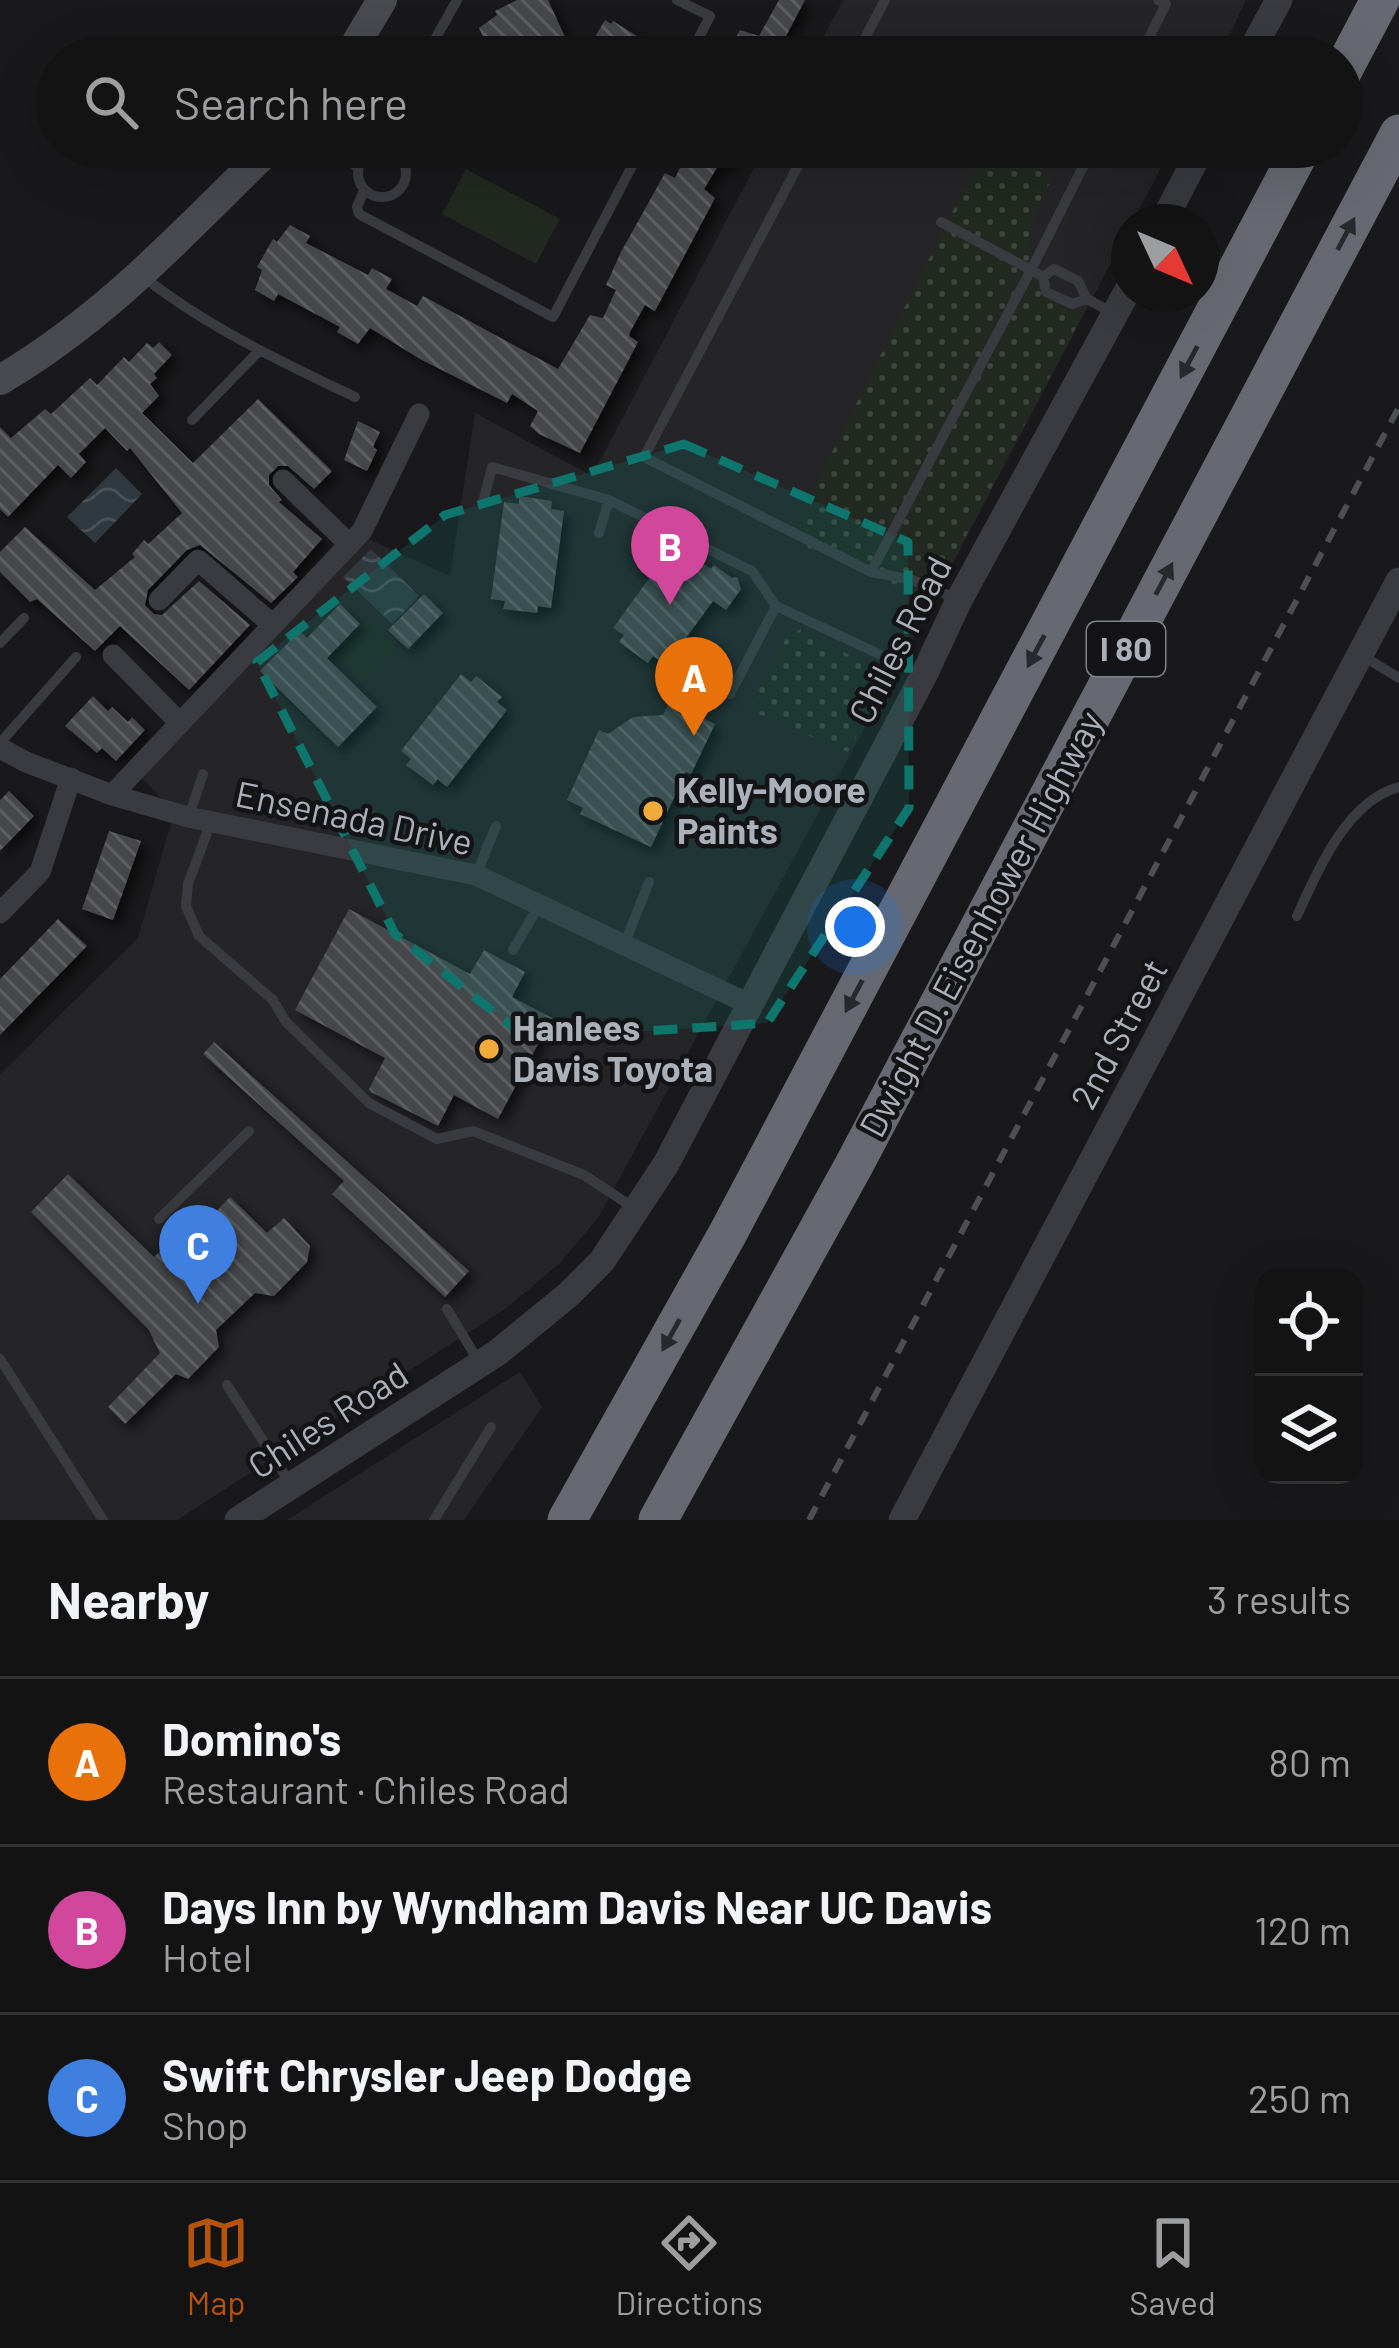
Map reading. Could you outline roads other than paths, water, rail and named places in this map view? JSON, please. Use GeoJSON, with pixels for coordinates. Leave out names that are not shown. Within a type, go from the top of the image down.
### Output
{"type":"FeatureCollection","features":[{"type":"Feature","properties":{"kind":"highway"},"geometry":{"type":"LineString","coordinates":[[1361,36],[1380,0]]}},
{"type":"Feature","properties":{"kind":"highway","name":"Dwight D. Eisenhower Highway"},"geometry":{"type":"LineString","coordinates":[[658,1520],[854,1165],[1399,134]]}},
{"type":"Feature","properties":{"kind":"highway","name":"I 80"},"geometry":{"type":"LineString","coordinates":[[567,1517],[728,1233],[1291,168]]}},
{"type":"Feature","properties":{"kind":"highway"},"geometry":{"type":"LineString","coordinates":[[689,1520],[854,1165]]}},
{"type":"Feature","properties":{"kind":"main road"},"geometry":{"type":"LineString","coordinates":[[361,36],[382,0]]}},
{"type":"Feature","properties":{"kind":"main road"},"geometry":{"type":"LineString","coordinates":[[0,380],[88,323],[251,168]]}},
{"type":"Feature","properties":{"kind":"street"},"geometry":{"type":"LineString","coordinates":[[1259,36],[1279,0]]}},
{"type":"Feature","properties":{"kind":"street"},"geometry":{"type":"LineString","coordinates":[[1172,204],[1191,168]]}},
{"type":"Feature","properties":{"kind":"street","name":"Chiles Road"},"geometry":{"type":"LineString","coordinates":[[238,1520],[480,1365],[568,1295],[602,1261],[638,1210],[751,1005],[959,601],[1116,314]]}},
{"type":"Feature","properties":{"kind":"street"},"geometry":{"type":"LineString","coordinates":[[112,795],[362,531],[419,414]]}},
{"type":"Feature","properties":{"kind":"street"},"geometry":{"type":"LineString","coordinates":[[283,480],[350,544]]}},
{"type":"Feature","properties":{"kind":"street"},"geometry":{"type":"LineString","coordinates":[[159,600],[198,560],[273,625]]}},
{"type":"Feature","properties":{"kind":"street","name":"2nd Street"},"geometry":{"type":"LineString","coordinates":[[902,1520],[1399,581]]}},
{"type":"Feature","properties":{"kind":"street"},"geometry":{"type":"LineString","coordinates":[[112,655],[180,723]]}},
{"type":"Feature","properties":{"kind":"street","name":"Ensenada Drive"},"geometry":{"type":"LineString","coordinates":[[0,746],[26,762],[112,795],[200,820],[476,875],[751,1005]]}},
{"type":"Feature","properties":{"kind":"street"},"geometry":{"type":"LineString","coordinates":[[0,913],[40,872],[70,778]]}},
{"type":"Feature","properties":{"kind":"lane"},"geometry":{"type":"LineString","coordinates":[[437,36],[457,0]]}},
{"type":"Feature","properties":{"kind":"lane"},"geometry":{"type":"LineString","coordinates":[[677,0],[710,16],[700,36]]}},
{"type":"Feature","properties":{"kind":"lane"},"geometry":{"type":"LineString","coordinates":[[866,36],[885,0]]}},
{"type":"Feature","properties":{"kind":"lane"},"geometry":{"type":"LineString","coordinates":[[1149,36],[1166,4],[1159,0]]}},
{"type":"Feature","properties":{"kind":"lane"},"geometry":{"type":"LineString","coordinates":[[358,168],[364,190],[359,214],[553,317],[631,168]]}},
{"type":"Feature","properties":{"kind":"lane"},"geometry":{"type":"LineString","coordinates":[[364,190],[386,197],[399,189],[406,175],[403,168]]}},
{"type":"Feature","properties":{"kind":"lane"},"geometry":{"type":"LineString","coordinates":[[797,168],[644,457],[871,572],[913,580],[959,601]]}},
{"type":"Feature","properties":{"kind":"lane"},"geometry":{"type":"LineString","coordinates":[[871,572],[1037,273],[1084,168]]}},
{"type":"Feature","properties":{"kind":"lane"},"geometry":{"type":"LineString","coordinates":[[941,222],[1037,273],[1046,292],[1072,304],[1087,299]]}},
{"type":"Feature","properties":{"kind":"lane"},"geometry":{"type":"LineString","coordinates":[[1037,273],[1054,269],[1078,281],[1087,299],[1116,314]]}},
{"type":"Feature","properties":{"kind":"lane"},"geometry":{"type":"LineString","coordinates":[[142,276],[179,305],[259,351],[355,397]]}},
{"type":"Feature","properties":{"kind":"lane"},"geometry":{"type":"LineString","coordinates":[[192,420],[259,351]]}},
{"type":"Feature","properties":{"kind":"lane"},"geometry":{"type":"LineString","coordinates":[[483,502],[492,467],[609,500],[752,571],[776,606],[924,675]]}},
{"type":"Feature","properties":{"kind":"lane"},"geometry":{"type":"LineString","coordinates":[[599,533],[609,500]]}},
{"type":"Feature","properties":{"kind":"lane"},"geometry":{"type":"LineString","coordinates":[[730,694],[776,606]]}},
{"type":"Feature","properties":{"kind":"lane"},"geometry":{"type":"LineString","coordinates":[[0,643],[24,618]]}},
{"type":"Feature","properties":{"kind":"lane"},"geometry":{"type":"LineString","coordinates":[[1360,655],[1399,678]]}},
{"type":"Feature","properties":{"kind":"lane"},"geometry":{"type":"LineString","coordinates":[[0,746],[76,657]]}},
{"type":"Feature","properties":{"kind":"lane"},"geometry":{"type":"LineString","coordinates":[[203,774],[185,906],[200,936],[273,1000],[286,1022],[370,1103],[437,1139],[472,1131],[566,1168],[638,1210]]}},
{"type":"Feature","properties":{"kind":"lane"},"geometry":{"type":"LineString","coordinates":[[1298,916],[1346,828],[1379,795],[1399,787]]}},
{"type":"Feature","properties":{"kind":"lane"},"geometry":{"type":"LineString","coordinates":[[476,875],[496,826]]}},
{"type":"Feature","properties":{"kind":"lane"},"geometry":{"type":"LineString","coordinates":[[625,945],[649,882]]}},
{"type":"Feature","properties":{"kind":"lane"},"geometry":{"type":"LineString","coordinates":[[513,950],[539,904]]}},
{"type":"Feature","properties":{"kind":"lane"},"geometry":{"type":"LineString","coordinates":[[159,1219],[249,1131]]}},
{"type":"Feature","properties":{"kind":"lane"},"geometry":{"type":"LineString","coordinates":[[447,1309],[480,1365]]}},
{"type":"Feature","properties":{"kind":"lane"},"geometry":{"type":"LineString","coordinates":[[0,1359],[103,1520]]}},
{"type":"Feature","properties":{"kind":"lane"},"geometry":{"type":"LineString","coordinates":[[227,1385],[291,1486]]}},
{"type":"Feature","properties":{"kind":"lane"},"geometry":{"type":"LineString","coordinates":[[434,1520],[491,1427]]}},
{"type":"Feature","properties":{"kind":"water"},"geometry":{"type":"Polygon","coordinates":[[[116,468],[142,494],[95,543],[67,517],[116,468]]]}},
{"type":"Feature","properties":{"kind":"water"},"geometry":{"type":"Polygon","coordinates":[[[371,549],[419,596],[392,624],[343,577],[371,549]]]}},
{"type":"Feature","properties":{"kind":"railway"},"geometry":{"type":"LineString","coordinates":[[809,1520],[1399,407]]}},
{"type":"Feature","properties":{"kind":"place","name":"Days Inn by Wyndham Davis Near UC Davis"},"geometry":{"type":"Point","coordinates":[670,605]}},
{"type":"Feature","properties":{"kind":"place","name":"Domino's"},"geometry":{"type":"Point","coordinates":[694,736]}},
{"type":"Feature","properties":{"kind":"place","name":"Kelly-Moore Paints"},"geometry":{"type":"Point","coordinates":[653,811]}},
{"type":"Feature","properties":{"kind":"place","name":"Hanlees Davis Toyota"},"geometry":{"type":"Point","coordinates":[489,1049]}},
{"type":"Feature","properties":{"kind":"place","name":"Swift Chrysler Jeep Dodge"},"geometry":{"type":"Point","coordinates":[198,1304]}}]}
